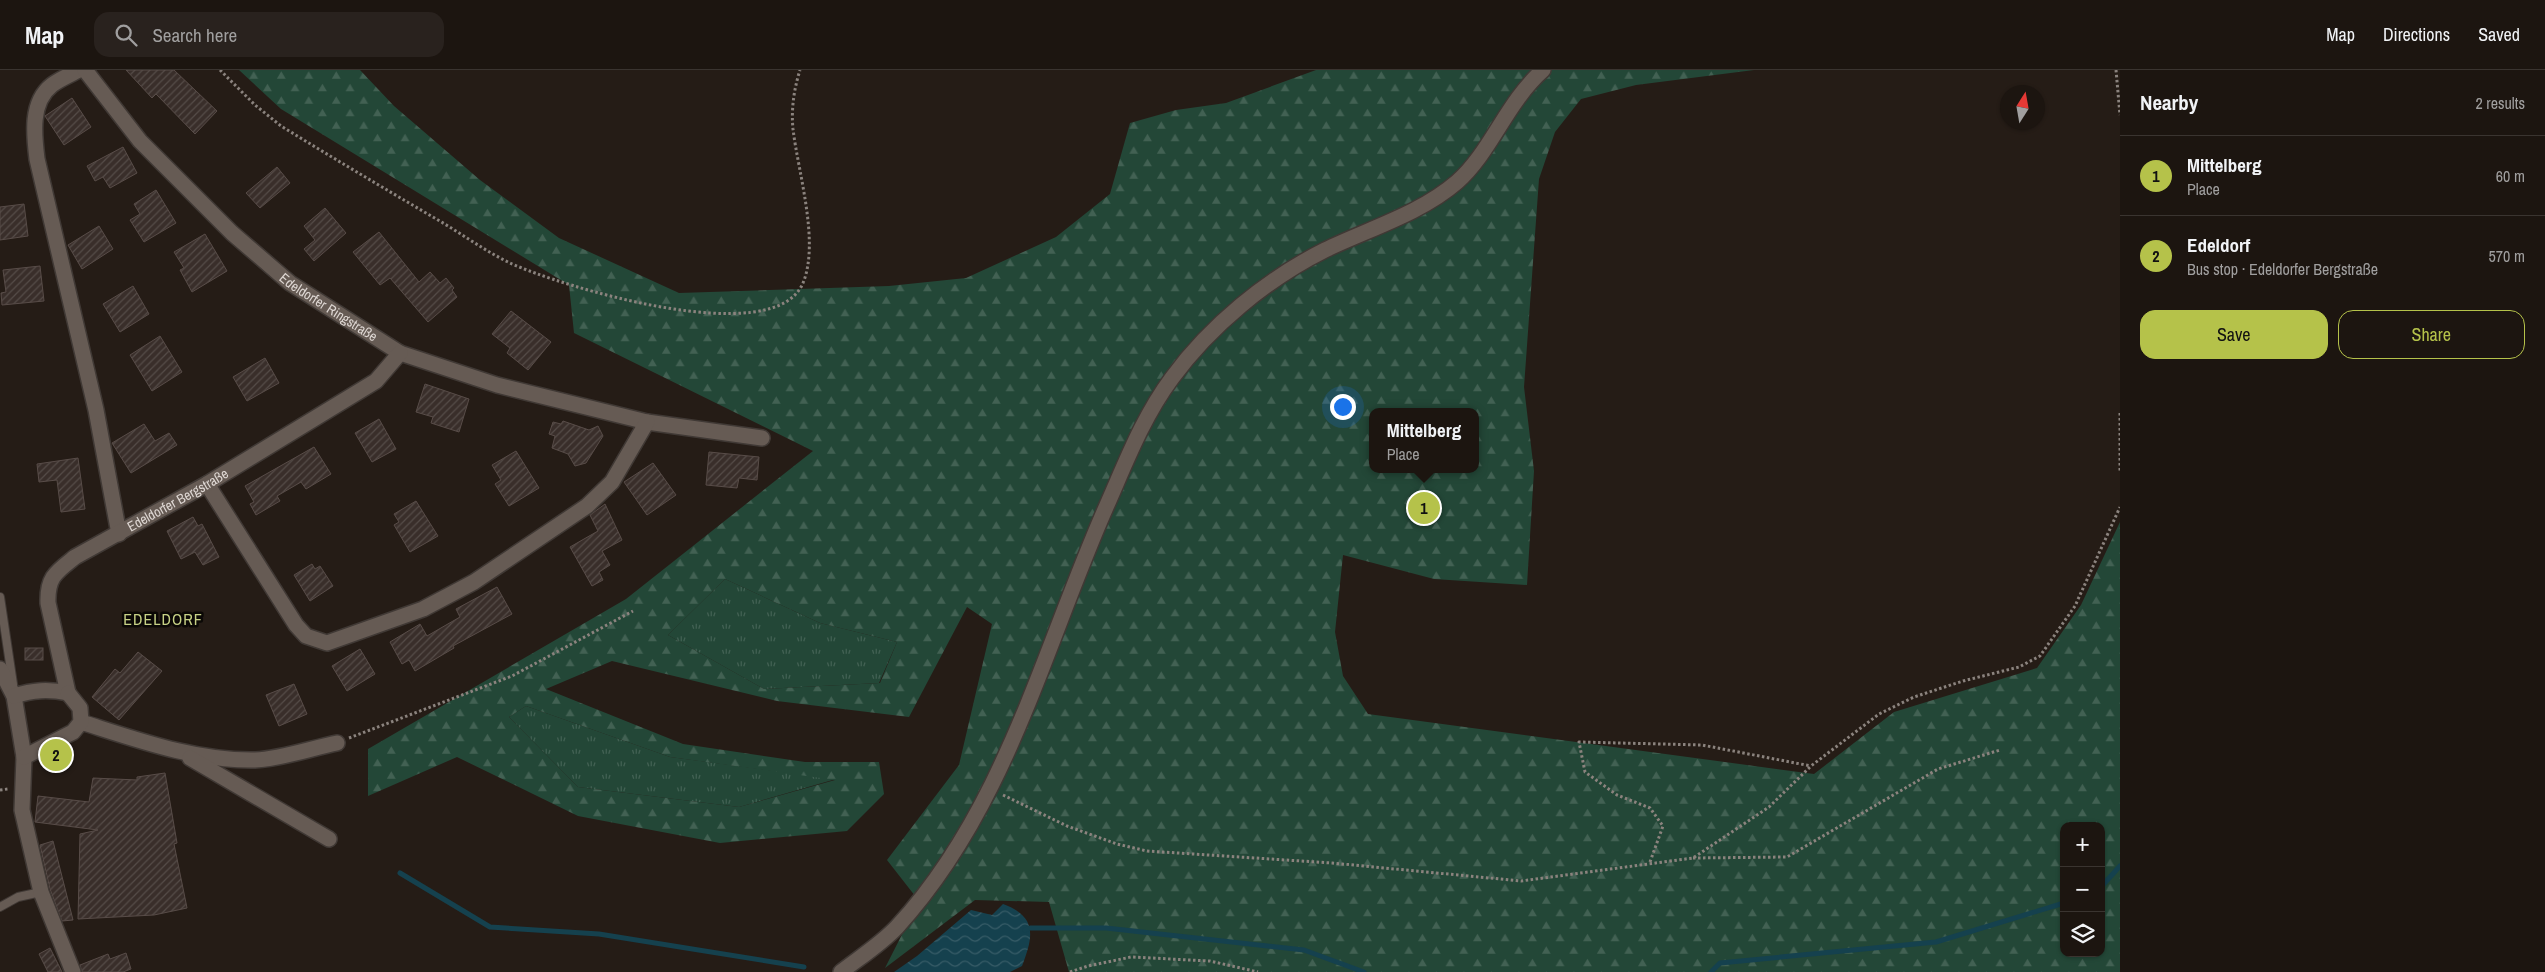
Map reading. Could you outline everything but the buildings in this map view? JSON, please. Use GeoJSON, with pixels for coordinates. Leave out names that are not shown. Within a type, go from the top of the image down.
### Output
{"type":"FeatureCollection","features":[{"type":"Feature","properties":{"kind":"street"},"geometry":{"type":"LineString","coordinates":[[79,70],[51,86],[42,97],[34,131],[37,159],[96,410],[119,534]]}},
{"type":"Feature","properties":{"kind":"street","name":"Edeldorfer Ringstraße"},"geometry":{"type":"LineString","coordinates":[[85,70],[140,141],[232,233],[290,283],[400,353],[497,385],[648,422],[762,438]]}},
{"type":"Feature","properties":{"kind":"street"},"geometry":{"type":"LineString","coordinates":[[841,972],[895,929],[957,849],[991,790],[1033,689],[1079,568],[1143,423],[1171,379],[1195,348],[1233,313],[1272,282],[1322,252],[1430,202],[1456,183],[1474,165],[1517,97],[1543,70]]}},
{"type":"Feature","properties":{"kind":"street","name":"Edeldorfer Bergstraße"},"geometry":{"type":"LineString","coordinates":[[81,722],[80,708],[68,693],[48,603],[47,589],[52,578],[75,557],[207,484],[376,381],[400,353]]}},
{"type":"Feature","properties":{"kind":"street"},"geometry":{"type":"LineString","coordinates":[[207,484],[296,625],[306,636],[327,643],[423,609],[474,582],[529,547],[587,506],[612,482],[648,422]]}},
{"type":"Feature","properties":{"kind":"street"},"geometry":{"type":"LineString","coordinates":[[0,669],[14,696],[24,757],[22,810],[41,892],[73,972]]}},
{"type":"Feature","properties":{"kind":"street"},"geometry":{"type":"LineString","coordinates":[[14,696],[34,690],[54,690],[68,693]]}},
{"type":"Feature","properties":{"kind":"street"},"geometry":{"type":"LineString","coordinates":[[24,757],[73,732],[81,722],[180,752],[216,759],[257,760],[337,743]]}},
{"type":"Feature","properties":{"kind":"street"},"geometry":{"type":"LineString","coordinates":[[180,752],[329,839]]}},
{"type":"Feature","properties":{"kind":"lane"},"geometry":{"type":"LineString","coordinates":[[0,597],[14,696]]}},
{"type":"Feature","properties":{"kind":"lane"},"geometry":{"type":"LineString","coordinates":[[0,907],[18,897],[41,892]]}},
{"type":"Feature","properties":{"kind":"path"},"geometry":{"type":"LineString","coordinates":[[220,70],[255,105],[281,126],[510,263],[593,293],[669,309],[729,314],[761,311],[785,302],[803,283],[808,265],[809,229],[793,127],[795,91],[800,70]]}},
{"type":"Feature","properties":{"kind":"path"},"geometry":{"type":"LineString","coordinates":[[2116,70],[2120,115]]}},
{"type":"Feature","properties":{"kind":"path"},"geometry":{"type":"LineString","coordinates":[[2120,412],[2120,472]]}},
{"type":"Feature","properties":{"kind":"path"},"geometry":{"type":"LineString","coordinates":[[1693,858],[1769,807],[1812,766],[1879,714],[1914,697],[1963,681],[2019,667],[2040,656],[2075,606],[2120,507]]}},
{"type":"Feature","properties":{"kind":"path"},"geometry":{"type":"LineString","coordinates":[[337,743],[512,676],[633,610]]}},
{"type":"Feature","properties":{"kind":"path"},"geometry":{"type":"LineString","coordinates":[[1650,862],[1663,826],[1650,808],[1617,794],[1585,772],[1579,742],[1702,745],[1812,766]]}},
{"type":"Feature","properties":{"kind":"path"},"geometry":{"type":"LineString","coordinates":[[991,790],[1067,826],[1117,844],[1147,851],[1332,863],[1521,881],[1650,862],[1693,858],[1787,857],[1938,769],[2000,750]]}},
{"type":"Feature","properties":{"kind":"path"},"geometry":{"type":"LineString","coordinates":[[1070,972],[1088,966],[1131,957],[1210,961],[1258,972]]}},
{"type":"Feature","properties":{"kind":"green space"},"geometry":{"type":"Polygon","coordinates":[[[239,70],[360,70],[394,106],[480,180],[559,238],[679,293],[889,286],[966,278],[1056,237],[1110,194],[1130,123],[1176,110],[1226,103],[1316,70],[1754,70],[1636,85],[1581,99],[1555,132],[1539,179],[1524,387],[1534,471],[1527,585],[1434,579],[1343,555],[1335,632],[1343,676],[1368,714],[1814,774],[1894,712],[2037,668],[2081,605],[2120,522],[2120,972],[1069,972],[1049,902],[975,900],[885,968],[919,901],[887,860],[959,765],[992,624],[967,607],[909,717],[777,701],[612,661],[546,689],[683,744],[805,762],[879,762],[884,794],[847,831],[720,843],[578,816],[457,757],[368,796],[368,749],[626,599],[813,451],[574,333],[569,285],[281,109],[239,70]],[[725,579],[668,635],[764,689],[880,683],[897,642],[820,623],[725,579]],[[526,706],[509,717],[578,787],[739,807],[835,780],[670,757],[526,706]]]}},
{"type":"Feature","properties":{"kind":"green space"},"geometry":{"type":"Polygon","coordinates":[[[725,579],[820,623],[897,642],[879,683],[764,689],[668,635],[725,579]]]}},
{"type":"Feature","properties":{"kind":"green space"},"geometry":{"type":"Polygon","coordinates":[[[526,706],[670,757],[836,779],[739,807],[578,787],[509,717],[526,706]]]}},
{"type":"Feature","properties":{"kind":"water"},"geometry":{"type":"Polygon","coordinates":[[[1003,904],[1022,915],[1030,929],[1029,946],[1022,966],[1010,972],[894,972],[917,956],[971,910],[992,915],[1003,904]]]}},
{"type":"Feature","properties":{"kind":"waterway"},"geometry":{"type":"LineString","coordinates":[[2105,883],[2120,866]]}},
{"type":"Feature","properties":{"kind":"waterway"},"geometry":{"type":"LineString","coordinates":[[400,873],[490,927],[599,934],[804,967]]}},
{"type":"Feature","properties":{"kind":"waterway"},"geometry":{"type":"LineString","coordinates":[[1711,972],[1720,963],[1936,942],[2060,904]]}},
{"type":"Feature","properties":{"kind":"waterway"},"geometry":{"type":"LineString","coordinates":[[1025,930],[1030,928],[1106,928],[1304,950],[1364,972]]}},
{"type":"Feature","properties":{"kind":"place","name":"Mittelberg"},"geometry":{"type":"Point","coordinates":[1424,508]}},
{"type":"Feature","properties":{"kind":"place","name":"Edeldorf"},"geometry":{"type":"Point","coordinates":[56,755]}},
{"type":"Feature","properties":{"kind":"district","name":"EDELDORF"},"geometry":{"type":"Point","coordinates":[163,619]}}]}
